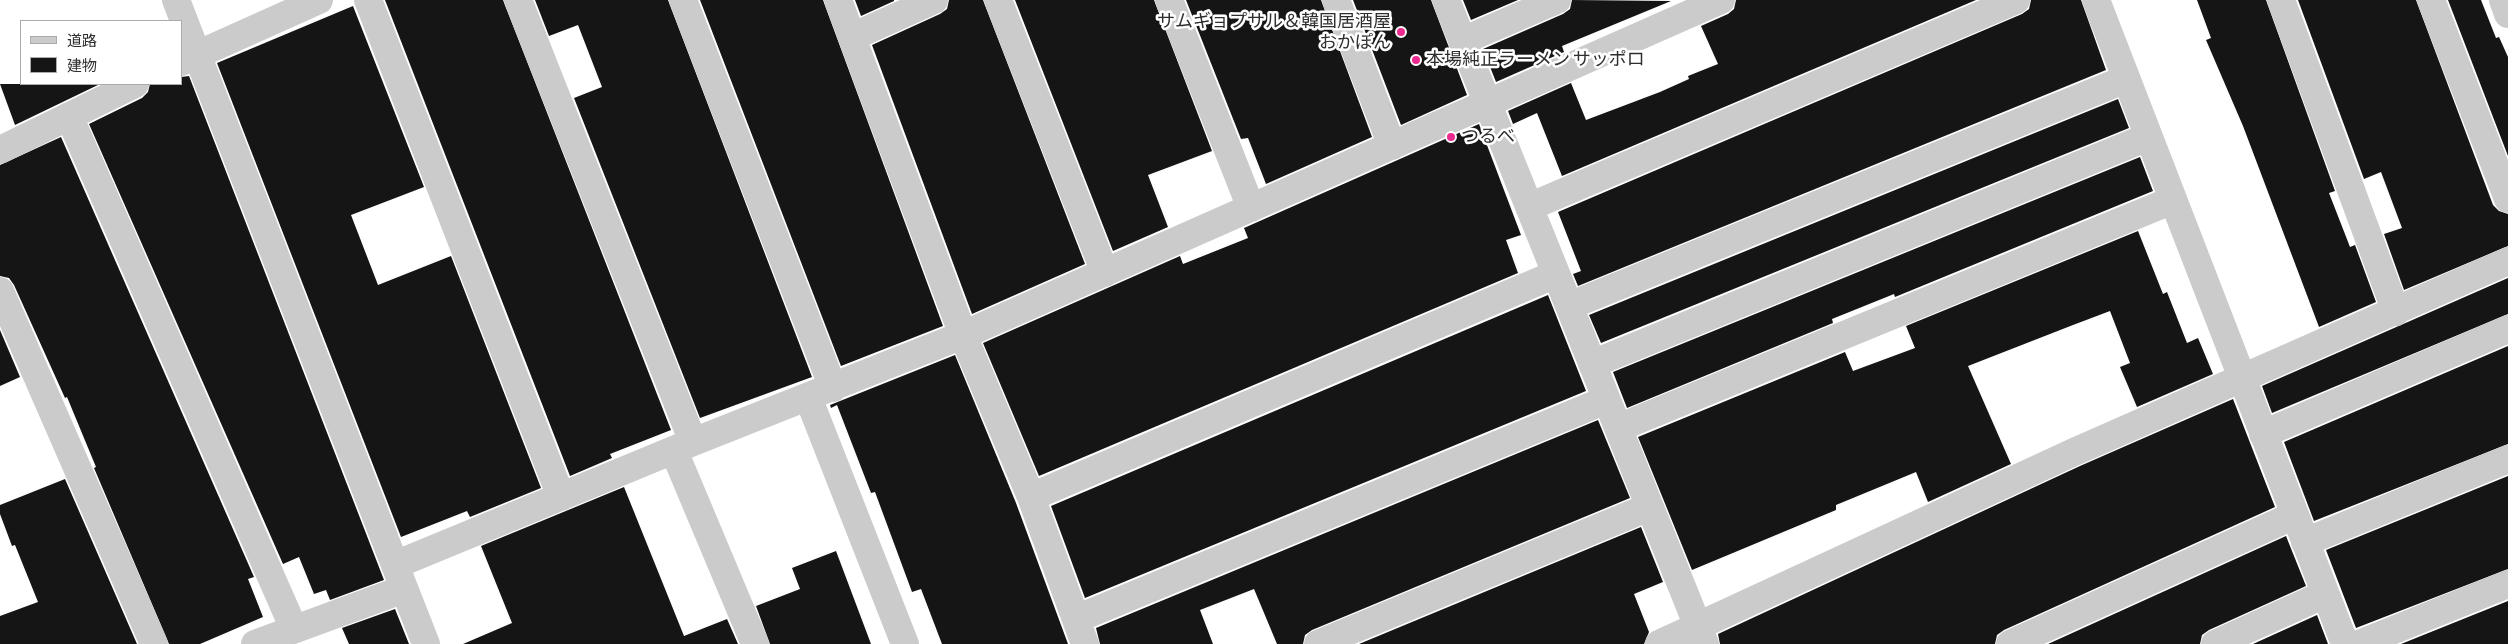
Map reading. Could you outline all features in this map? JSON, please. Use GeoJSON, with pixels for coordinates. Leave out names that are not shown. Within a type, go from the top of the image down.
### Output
{"type":"FeatureCollection","features":[{"type":"Feature","properties":{"kind":"street"},"geometry":{"type":"LineString","coordinates":[[176,0],[180,20]]}},
{"type":"Feature","properties":{"kind":"street"},"geometry":{"type":"LineString","coordinates":[[189,58],[319,0]]}},
{"type":"Feature","properties":{"kind":"street"},"geometry":{"type":"LineString","coordinates":[[368,0],[561,497]]}},
{"type":"Feature","properties":{"kind":"street"},"geometry":{"type":"LineString","coordinates":[[518,0],[755,644]]}},
{"type":"Feature","properties":{"kind":"street"},"geometry":{"type":"LineString","coordinates":[[683,0],[820,392],[904,644]]}},
{"type":"Feature","properties":{"kind":"street"},"geometry":{"type":"LineString","coordinates":[[838,0],[963,335],[1031,497],[1080,632],[1606,400]]}},
{"type":"Feature","properties":{"kind":"street"},"geometry":{"type":"LineString","coordinates":[[852,37],[934,0]]}},
{"type":"Feature","properties":{"kind":"street"},"geometry":{"type":"LineString","coordinates":[[998,0],[1105,273]]}},
{"type":"Feature","properties":{"kind":"street"},"geometry":{"type":"LineString","coordinates":[[1169,0],[1251,208]]}},
{"type":"Feature","properties":{"kind":"street"},"geometry":{"type":"LineString","coordinates":[[1336,0],[1392,146]]}},
{"type":"Feature","properties":{"kind":"street"},"geometry":{"type":"LineString","coordinates":[[1446,0],[1701,635]]}},
{"type":"Feature","properties":{"kind":"street"},"geometry":{"type":"LineString","coordinates":[[1462,41],[1557,0]]}},
{"type":"Feature","properties":{"kind":"street"},"geometry":{"type":"LineString","coordinates":[[255,644],[294,629],[561,497],[963,335],[1721,0]]}},
{"type":"Feature","properties":{"kind":"street"},"geometry":{"type":"LineString","coordinates":[[1529,207],[2016,0]]}},
{"type":"Feature","properties":{"kind":"street"},"geometry":{"type":"LineString","coordinates":[[2096,0],[2345,644]]}},
{"type":"Feature","properties":{"kind":"street"},"geometry":{"type":"LineString","coordinates":[[2280,0],[2396,312]]}},
{"type":"Feature","properties":{"kind":"street"},"geometry":{"type":"LineString","coordinates":[[2431,0],[2508,199]]}},
{"type":"Feature","properties":{"kind":"street"},"geometry":{"type":"LineString","coordinates":[[2503,0],[2508,14]]}},
{"type":"Feature","properties":{"kind":"street"},"geometry":{"type":"LineString","coordinates":[[182,27],[189,58],[426,644]]}},
{"type":"Feature","properties":{"kind":"street"},"geometry":{"type":"LineString","coordinates":[[1569,306],[2126,79]]}},
{"type":"Feature","properties":{"kind":"street"},"geometry":{"type":"LineString","coordinates":[[0,148],[133,85]]}},
{"type":"Feature","properties":{"kind":"street"},"geometry":{"type":"LineString","coordinates":[[68,116],[294,629]]}},
{"type":"Feature","properties":{"kind":"street"},"geometry":{"type":"LineString","coordinates":[[1592,364],[2148,137]]}},
{"type":"Feature","properties":{"kind":"street"},"geometry":{"type":"LineString","coordinates":[[1618,428],[2173,200]]}},
{"type":"Feature","properties":{"kind":"street"},"geometry":{"type":"LineString","coordinates":[[1659,644],[1701,635],[2074,452],[2396,312],[2508,261]]}},
{"type":"Feature","properties":{"kind":"street"},"geometry":{"type":"LineString","coordinates":[[1031,497],[1556,274]]}},
{"type":"Feature","properties":{"kind":"street"},"geometry":{"type":"LineString","coordinates":[[0,291],[154,644]]}},
{"type":"Feature","properties":{"kind":"street"},"geometry":{"type":"LineString","coordinates":[[2263,434],[2508,329]]}},
{"type":"Feature","properties":{"kind":"street"},"geometry":{"type":"LineString","coordinates":[[2305,542],[2508,459]]}},
{"type":"Feature","properties":{"kind":"street"},"geometry":{"type":"LineString","coordinates":[[1318,644],[1649,507]]}},
{"type":"Feature","properties":{"kind":"street"},"geometry":{"type":"LineString","coordinates":[[2010,644],[2295,515]]}},
{"type":"Feature","properties":{"kind":"street"},"geometry":{"type":"LineString","coordinates":[[2359,644],[2508,584]]}},
{"type":"Feature","properties":{"kind":"street"},"geometry":{"type":"LineString","coordinates":[[2215,644],[2325,594]]}},
{"type":"Feature","properties":{"kind":"building"},"geometry":{"type":"Polygon","coordinates":[[[385,0],[503,0],[671,430],[610,454],[612,458],[570,476],[385,0]]]}},
{"type":"Feature","properties":{"kind":"building"},"geometry":{"type":"Polygon","coordinates":[[[535,0],[668,0],[812,377],[700,418],[574,98],[602,87],[578,25],[549,36],[535,0]]]}},
{"type":"Feature","properties":{"kind":"building"},"geometry":{"type":"Polygon","coordinates":[[[700,0],[823,0],[943,326],[841,366],[700,0]]]}},
{"type":"Feature","properties":{"kind":"building"},"geometry":{"type":"Polygon","coordinates":[[[855,0],[894,0],[894,1],[861,16],[855,0]]]}},
{"type":"Feature","properties":{"kind":"building"},"geometry":{"type":"Polygon","coordinates":[[[949,0],[983,0],[1085,264],[972,314],[872,45],[940,14],[947,9],[949,0]]]}},
{"type":"Feature","properties":{"kind":"building"},"geometry":{"type":"Polygon","coordinates":[[[1015,0],[1154,0],[1212,151],[1148,175],[1168,227],[1113,251],[1015,0]]]}},
{"type":"Feature","properties":{"kind":"building"},"geometry":{"type":"Polygon","coordinates":[[[1186,0],[1321,0],[1372,137],[1266,184],[1248,138],[1241,139],[1186,0]]]}},
{"type":"Feature","properties":{"kind":"building"},"geometry":{"type":"Polygon","coordinates":[[[1353,0],[1431,0],[1467,95],[1401,125],[1353,0]]]}},
{"type":"Feature","properties":{"kind":"building"},"geometry":{"type":"Polygon","coordinates":[[[1463,0],[1518,0],[1471,20],[1463,0]]]}},
{"type":"Feature","properties":{"kind":"building"},"geometry":{"type":"Polygon","coordinates":[[[1572,0],[1671,1],[1562,46],[1564,52],[1496,82],[1483,49],[1563,14],[1570,9],[1572,0]]]}},
{"type":"Feature","properties":{"kind":"building"},"geometry":{"type":"Polygon","coordinates":[[[1736,0],[1976,0],[1562,176],[1537,113],[1513,124],[1508,111],[1571,83],[1586,120],[1660,92],[1689,79],[1688,76],[1718,64],[1701,26],[1728,14],[1734,9],[1736,0]]]}},
{"type":"Feature","properties":{"kind":"building"},"geometry":{"type":"Polygon","coordinates":[[[2031,0],[2081,0],[2106,70],[1578,286],[1573,274],[1581,271],[1558,212],[2022,14],[2029,9],[2031,0]]]}},
{"type":"Feature","properties":{"kind":"building"},"geometry":{"type":"Polygon","coordinates":[[[2197,0],[2266,0],[2335,191],[2329,193],[2350,247],[2355,245],[2376,302],[2319,327],[2243,126],[2206,40],[2211,38],[2197,0]]]}},
{"type":"Feature","properties":{"kind":"building"},"geometry":{"type":"Polygon","coordinates":[[[2298,0],[2416,0],[2493,205],[2499,211],[2508,214],[2508,246],[2404,290],[2384,234],[2402,228],[2381,172],[2364,179],[2298,0]]]}},
{"type":"Feature","properties":{"kind":"building"},"geometry":{"type":"Polygon","coordinates":[[[2448,0],[2481,0],[2496,38],[2499,37],[2508,57],[2508,156],[2448,0]]]}},
{"type":"Feature","properties":{"kind":"building"},"geometry":{"type":"Polygon","coordinates":[[[353,6],[424,187],[351,215],[378,285],[451,256],[541,488],[470,517],[467,511],[401,537],[217,63],[353,6]]]}},
{"type":"Feature","properties":{"kind":"building"},"geometry":{"type":"Polygon","coordinates":[[[189,76],[384,580],[330,600],[326,590],[314,594],[299,557],[283,564],[89,124],[142,98],[148,92],[150,85],[182,85],[182,77],[189,76]]]}},
{"type":"Feature","properties":{"kind":"building"},"geometry":{"type":"Polygon","coordinates":[[[0,84],[98,85],[15,125],[0,84]]]}},
{"type":"Feature","properties":{"kind":"building"},"geometry":{"type":"Polygon","coordinates":[[[2118,99],[2129,128],[1601,343],[1589,315],[2118,99]]]}},
{"type":"Feature","properties":{"kind":"building"},"geometry":{"type":"Polygon","coordinates":[[[1479,124],[1521,235],[1506,240],[1518,273],[1039,476],[983,343],[1180,256],[1183,264],[1248,238],[1244,228],[1479,124]]]}},
{"type":"Feature","properties":{"kind":"building"},"geometry":{"type":"Polygon","coordinates":[[[61,137],[254,577],[248,579],[263,617],[200,644],[169,644],[94,468],[96,467],[67,397],[65,398],[14,285],[9,278],[0,276],[0,165],[61,137]]]}},
{"type":"Feature","properties":{"kind":"building"},"geometry":{"type":"Polygon","coordinates":[[[2140,157],[2153,191],[1895,297],[1894,294],[1832,319],[1833,323],[1627,408],[1613,372],[2140,157]]]}},
{"type":"Feature","properties":{"kind":"building"},"geometry":{"type":"Polygon","coordinates":[[[2138,231],[2163,294],[2167,292],[2187,343],[2198,338],[2213,374],[2137,407],[2120,367],[2130,363],[2110,311],[1968,366],[2011,464],[1928,502],[1916,472],[1836,505],[1836,510],[1692,570],[1638,437],[1845,352],[1853,371],[1915,348],[1906,326],[2138,231]]]}},
{"type":"Feature","properties":{"kind":"building"},"geometry":{"type":"Polygon","coordinates":[[[2508,278],[2508,314],[2272,413],[2262,386],[2508,278]]]}},
{"type":"Feature","properties":{"kind":"building"},"geometry":{"type":"Polygon","coordinates":[[[1548,295],[1586,391],[1085,598],[1051,506],[1548,295]]]}},
{"type":"Feature","properties":{"kind":"building"},"geometry":{"type":"Polygon","coordinates":[[[0,330],[20,377],[0,386],[0,330]]]}},
{"type":"Feature","properties":{"kind":"building"},"geometry":{"type":"Polygon","coordinates":[[[2508,346],[2508,444],[2314,521],[2284,442],[2508,346]]]}},
{"type":"Feature","properties":{"kind":"building"},"geometry":{"type":"Polygon","coordinates":[[[955,355],[1016,503],[1068,644],[942,644],[921,589],[912,592],[875,492],[871,493],[837,405],[831,408],[830,405],[955,355]]]}},
{"type":"Feature","properties":{"kind":"building"},"geometry":{"type":"Polygon","coordinates":[[[2233,399],[2275,507],[2004,630],[1997,635],[1995,644],[1720,644],[1718,634],[2080,466],[2233,399]]]}},
{"type":"Feature","properties":{"kind":"building"},"geometry":{"type":"Polygon","coordinates":[[[1598,420],[1630,498],[1312,630],[1305,635],[1303,644],[1277,644],[1254,589],[1200,610],[1213,644],[1100,644],[1096,628],[1598,420]]]}},
{"type":"Feature","properties":{"kind":"building"},"geometry":{"type":"Polygon","coordinates":[[[2508,476],[2508,569],[2356,628],[2326,550],[2508,476]]]}},
{"type":"Feature","properties":{"kind":"building"},"geometry":{"type":"Polygon","coordinates":[[[65,479],[137,644],[0,644],[0,616],[38,602],[15,545],[12,546],[0,514],[0,505],[65,479]]]}},
{"type":"Feature","properties":{"kind":"building"},"geometry":{"type":"Polygon","coordinates":[[[624,487],[684,636],[727,619],[738,644],[463,644],[512,623],[481,546],[624,487]]]}},
{"type":"Feature","properties":{"kind":"building"},"geometry":{"type":"Polygon","coordinates":[[[1641,527],[1663,582],[1634,594],[1649,632],[1644,644],[1359,644],[1641,527]]]}},
{"type":"Feature","properties":{"kind":"building"},"geometry":{"type":"Polygon","coordinates":[[[2286,536],[2306,586],[2209,630],[2202,635],[2200,644],[2048,644],[2286,536]]]}},
{"type":"Feature","properties":{"kind":"building"},"geometry":{"type":"Polygon","coordinates":[[[836,551],[871,644],[770,644],[756,606],[800,589],[792,568],[836,551]]]}},
{"type":"Feature","properties":{"kind":"building"},"geometry":{"type":"Polygon","coordinates":[[[2508,601],[2508,644],[2401,644],[2508,601]]]}},
{"type":"Feature","properties":{"kind":"building"},"geometry":{"type":"Polygon","coordinates":[[[395,609],[409,644],[349,644],[342,628],[395,609]]]}},
{"type":"Feature","properties":{"kind":"building"},"geometry":{"type":"Polygon","coordinates":[[[2317,615],[2328,644],[2253,644],[2317,615]]]}},
{"type":"Feature","properties":{"kind":"place","name":"サムギョプサル＆韓国居酒屋 おかぽん"},"geometry":{"type":"Point","coordinates":[1401,32]}},
{"type":"Feature","properties":{"kind":"place","name":"本場純正ラーメン サッポロ"},"geometry":{"type":"Point","coordinates":[1416,60]}},
{"type":"Feature","properties":{"kind":"place","name":"つるべ"},"geometry":{"type":"Point","coordinates":[1451,137]}}]}
